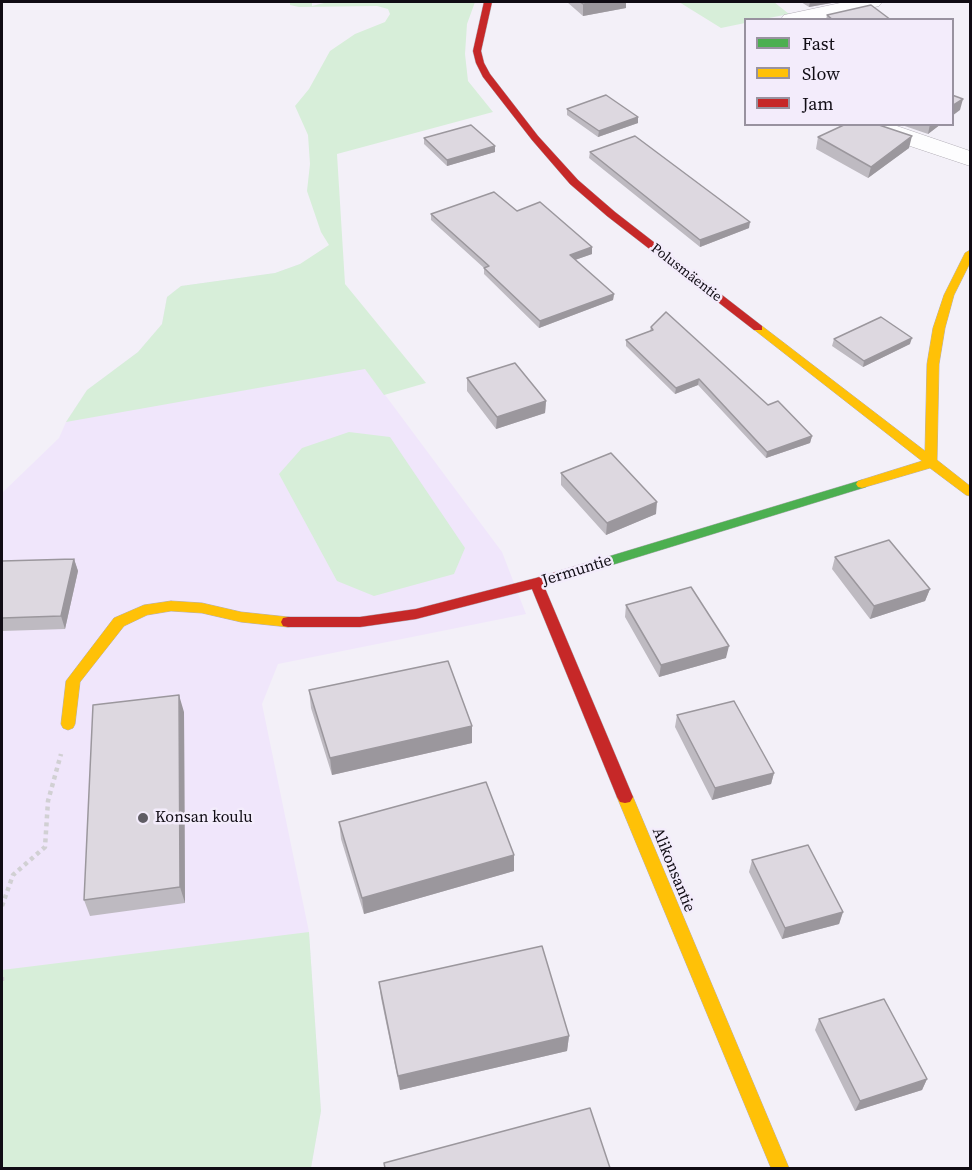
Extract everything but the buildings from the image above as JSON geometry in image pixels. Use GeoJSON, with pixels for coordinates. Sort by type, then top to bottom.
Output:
{"type":"FeatureCollection","features":[{"type":"Feature","properties":{"kind":"street","name":"Polusmäentie"},"geometry":{"type":"LineString","coordinates":[[488,2],[477,51],[480,63],[486,75],[552,160],[610,214],[970,492]]}},
{"type":"Feature","properties":{"kind":"street"},"geometry":{"type":"LineString","coordinates":[[796,18],[872,2]]}},
{"type":"Feature","properties":{"kind":"street"},"geometry":{"type":"LineString","coordinates":[[873,126],[970,159]]}},
{"type":"Feature","properties":{"kind":"street"},"geometry":{"type":"LineString","coordinates":[[931,463],[933,364],[939,328],[949,295],[970,253]]}},
{"type":"Feature","properties":{"kind":"street","name":"Jermuntie"},"geometry":{"type":"LineString","coordinates":[[68,724],[74,681],[119,622],[144,610],[171,606],[202,608],[241,617],[303,624],[360,622],[416,614],[536,583],[931,463]]}},
{"type":"Feature","properties":{"kind":"street","name":"Alikonsantie"},"geometry":{"type":"LineString","coordinates":[[536,583],[780,1168]]}},
{"type":"Feature","properties":{"kind":"path"},"geometry":{"type":"LineString","coordinates":[[2,906],[13,875],[45,846],[48,801],[68,724]]}},
{"type":"Feature","properties":{"kind":"path"},"geometry":{"type":"LineString","coordinates":[[2,977],[2,983]]}},
{"type":"Feature","properties":{"kind":"shaded area","name":"Konsan koulu"},"geometry":{"type":"Polygon","coordinates":[[[300,264],[307,290],[502,552],[526,614],[278,664],[262,704],[309,932],[321,1111],[311,1168],[2,1168],[2,493],[59,438],[66,422],[87,390],[138,352],[162,324],[167,297],[181,286],[275,273],[300,264]]]}},
{"type":"Feature","properties":{"kind":"green space"},"geometry":{"type":"Polygon","coordinates":[[[290,2],[312,2],[312,6],[328,2],[475,2],[467,24],[465,54],[468,81],[493,112],[337,154],[345,284],[426,383],[384,395],[365,369],[66,422],[87,390],[138,352],[162,324],[167,297],[181,286],[275,273],[300,264],[329,245],[321,232],[307,191],[310,164],[308,135],[295,106],[309,89],[330,51],[355,34],[385,22],[390,14],[388,9],[377,6],[299,7],[290,5],[290,2]]]}},
{"type":"Feature","properties":{"kind":"green space"},"geometry":{"type":"Polygon","coordinates":[[[679,2],[774,2],[789,14],[769,18],[744,18],[744,23],[721,28],[679,2]]]}},
{"type":"Feature","properties":{"kind":"green space"},"geometry":{"type":"Polygon","coordinates":[[[349,432],[390,437],[465,548],[454,574],[374,596],[337,581],[279,474],[302,448],[349,432]]]}},
{"type":"Feature","properties":{"kind":"green space"},"geometry":{"type":"Polygon","coordinates":[[[309,932],[321,1111],[311,1168],[2,1168],[2,970],[309,932]]]}},
{"type":"Feature","properties":{"kind":"traffic: fast"},"geometry":{"type":"LineString","coordinates":[[602,563],[862,484]]}},
{"type":"Feature","properties":{"kind":"traffic: slow"},"geometry":{"type":"LineString","coordinates":[[862,484],[931,463],[933,364],[939,328],[949,295],[970,253]]}},
{"type":"Feature","properties":{"kind":"traffic: slow"},"geometry":{"type":"LineString","coordinates":[[758,328],[970,492]]}},
{"type":"Feature","properties":{"kind":"traffic: slow"},"geometry":{"type":"LineString","coordinates":[[68,724],[73,681],[119,622],[144,610],[171,606],[202,608],[241,617],[288,622]]}},
{"type":"Feature","properties":{"kind":"traffic: slow"},"geometry":{"type":"LineString","coordinates":[[625,797],[780,1168]]}},
{"type":"Feature","properties":{"kind":"traffic: jam"},"geometry":{"type":"LineString","coordinates":[[488,2],[477,51],[480,63],[486,75],[535,138],[574,182],[611,214],[758,328]]}},
{"type":"Feature","properties":{"kind":"traffic: jam"},"geometry":{"type":"LineString","coordinates":[[288,622],[360,622],[416,614],[536,583],[602,563]]}},
{"type":"Feature","properties":{"kind":"traffic: jam"},"geometry":{"type":"LineString","coordinates":[[536,583],[625,797]]}},
{"type":"Feature","properties":{"kind":"place","name":"Konsan koulu"},"geometry":{"type":"Point","coordinates":[143,818]}}]}
